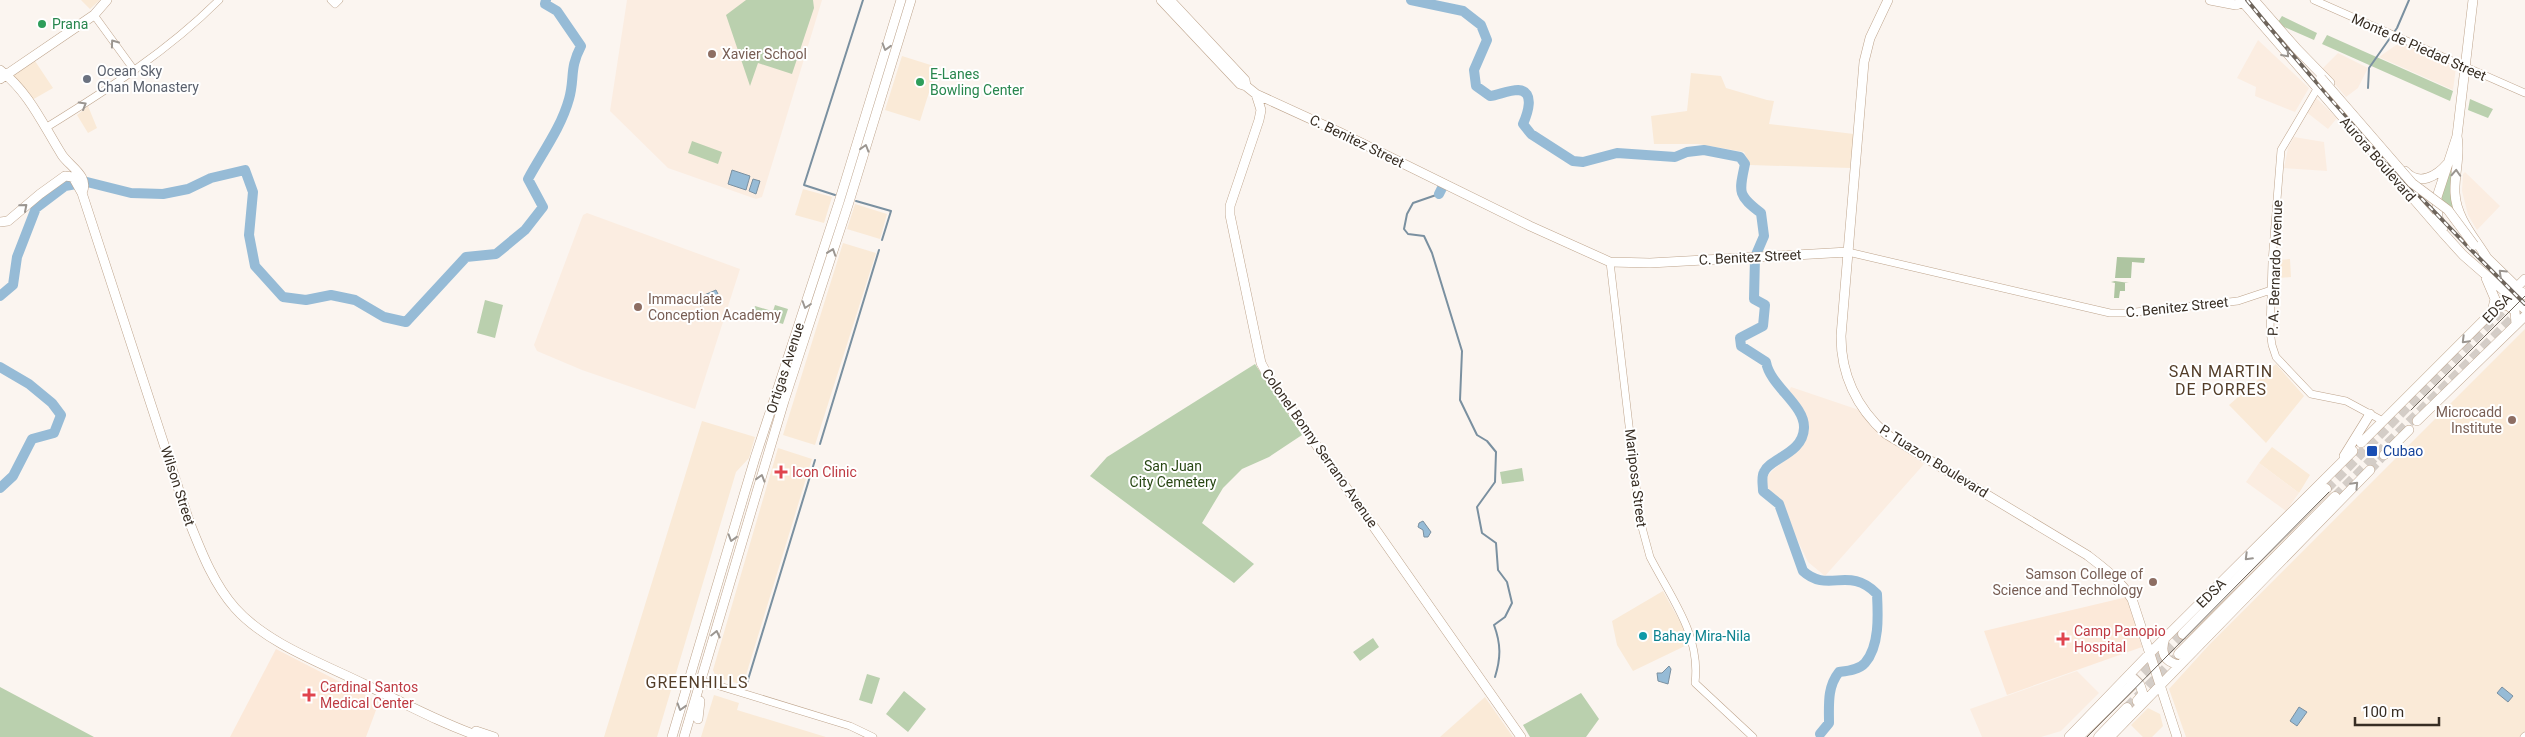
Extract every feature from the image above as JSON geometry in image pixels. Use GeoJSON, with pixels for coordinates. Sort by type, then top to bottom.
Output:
{"type":"FeatureCollection","features":[{"type":"Feature","properties":{"kind":"highway","name":"EDSA"},"geometry":{"type":"LineString","coordinates":[[2183,634],[2326,489]]}},
{"type":"Feature","properties":{"kind":"highway","name":"EDSA"},"geometry":{"type":"LineString","coordinates":[[2179,654],[2335,497]]}},
{"type":"Feature","properties":{"kind":"highway","name":"EDSA"},"geometry":{"type":"LineString","coordinates":[[2078,737],[2129,682]]}},
{"type":"Feature","properties":{"kind":"highway","name":"EDSA"},"geometry":{"type":"LineString","coordinates":[[2099,737],[2130,710]]}},
{"type":"Feature","properties":{"kind":"main road"},"geometry":{"type":"LineString","coordinates":[[2,74],[94,15],[108,0]]}},
{"type":"Feature","properties":{"kind":"main road","name":"Ortigas Avenue"},"geometry":{"type":"LineString","coordinates":[[684,737],[846,197],[901,0]]}},
{"type":"Feature","properties":{"kind":"main road","name":"Ortigas Avenue"},"geometry":{"type":"LineString","coordinates":[[672,737],[755,458],[846,197],[911,0]]}},
{"type":"Feature","properties":{"kind":"main road","name":"C. Benitez Street"},"geometry":{"type":"LineString","coordinates":[[1161,0],[1240,84],[1256,94],[1610,262],[1744,258],[1845,249]]}},
{"type":"Feature","properties":{"kind":"main road"},"geometry":{"type":"LineString","coordinates":[[1170,0],[1245,80],[1246,86]]}},
{"type":"Feature","properties":{"kind":"main road","name":"P. Tuazon Boulevard"},"geometry":{"type":"LineString","coordinates":[[1888,0],[1866,51],[1845,249],[1841,336],[1842,354],[1851,388],[1862,408],[1876,425],[1899,443],[2050,532],[2108,572],[2125,588],[2132,599],[2177,737]]}},
{"type":"Feature","properties":{"kind":"main road"},"geometry":{"type":"LineString","coordinates":[[2210,0],[2227,5],[2244,1]]}},
{"type":"Feature","properties":{"kind":"main road","name":"Aurora Boulevard"},"geometry":{"type":"LineString","coordinates":[[2254,0],[2412,183],[2448,210],[2474,245],[2525,295]]}},
{"type":"Feature","properties":{"kind":"main road"},"geometry":{"type":"LineString","coordinates":[[2473,0],[2457,136],[2459,146],[2456,170],[2457,201],[2465,224],[2487,258]]}},
{"type":"Feature","properties":{"kind":"main road","name":"Aurora Boulevard"},"geometry":{"type":"LineString","coordinates":[[2244,1],[2317,90],[2472,262],[2510,294],[2525,310]]}},
{"type":"Feature","properties":{"kind":"main road"},"geometry":{"type":"LineString","coordinates":[[2294,46],[2310,60],[2408,175],[2429,178],[2439,174],[2448,163]]}},
{"type":"Feature","properties":{"kind":"main road","name":"Wilson Street"},"geometry":{"type":"LineString","coordinates":[[2,74],[30,102],[47,127],[77,183],[157,417],[184,508],[202,555],[214,579],[235,608],[260,631],[453,728],[481,737]]}},
{"type":"Feature","properties":{"kind":"main road","name":"Colonel Bonny Serrano Avenue"},"geometry":{"type":"LineString","coordinates":[[1256,94],[1261,110],[1259,120],[1230,206],[1230,215],[1263,368],[1521,737]]}},
{"type":"Feature","properties":{"kind":"main road"},"geometry":{"type":"LineString","coordinates":[[1259,120],[1269,108],[1281,105]]}},
{"type":"Feature","properties":{"kind":"main road"},"geometry":{"type":"LineString","coordinates":[[2453,241],[2441,226],[2437,214],[2438,189],[2448,163],[2452,145],[2457,136]]}},
{"type":"Feature","properties":{"kind":"main road","name":"Wilson Street"},"geometry":{"type":"LineString","coordinates":[[65,160],[76,167],[77,183]]}},
{"type":"Feature","properties":{"kind":"main road"},"geometry":{"type":"LineString","coordinates":[[4,222],[40,194],[77,183]]}},
{"type":"Feature","properties":{"kind":"main road"},"geometry":{"type":"LineString","coordinates":[[2483,271],[2496,300],[2492,314]]}},
{"type":"Feature","properties":{"kind":"main road","name":"EDSA"},"geometry":{"type":"LineString","coordinates":[[2361,443],[2525,279]]}},
{"type":"Feature","properties":{"kind":"main road"},"geometry":{"type":"LineString","coordinates":[[2500,306],[2507,305],[2516,311],[2516,324]]}},
{"type":"Feature","properties":{"kind":"main road","name":"EDSA"},"geometry":{"type":"LineString","coordinates":[[2418,422],[2525,316]]}},
{"type":"Feature","properties":{"kind":"main road"},"geometry":{"type":"LineString","coordinates":[[2341,463],[2370,414]]}},
{"type":"Feature","properties":{"kind":"main road"},"geometry":{"type":"LineString","coordinates":[[2384,455],[2409,430]]}},
{"type":"Feature","properties":{"kind":"main road","name":"EDSA"},"geometry":{"type":"LineString","coordinates":[[2069,737],[2129,682],[2149,654],[2353,451]]}},
{"type":"Feature","properties":{"kind":"main road","name":"EDSA"},"geometry":{"type":"LineString","coordinates":[[2110,737],[2130,710],[2148,697],[2160,685],[2370,470]]}},
{"type":"Feature","properties":{"kind":"main road"},"geometry":{"type":"LineString","coordinates":[[2165,638],[2162,647],[2164,655],[2169,662],[2179,665]]}},
{"type":"Feature","properties":{"kind":"main road"},"geometry":{"type":"LineString","coordinates":[[2129,682],[2136,680],[2143,691],[2130,710]]}},
{"type":"Feature","properties":{"kind":"main road","name":"Wilson Street"},"geometry":{"type":"LineString","coordinates":[[384,694],[389,693],[453,723],[494,737]]}},
{"type":"Feature","properties":{"kind":"main road"},"geometry":{"type":"LineString","coordinates":[[698,694],[700,700],[698,719]]}},
{"type":"Feature","properties":{"kind":"main road"},"geometry":{"type":"LineString","coordinates":[[2148,697],[2164,699]]}},
{"type":"Feature","properties":{"kind":"street"},"geometry":{"type":"LineString","coordinates":[[47,127],[118,82],[219,0]]}},
{"type":"Feature","properties":{"kind":"street"},"geometry":{"type":"LineString","coordinates":[[331,0],[335,4],[339,0]]}},
{"type":"Feature","properties":{"kind":"street","name":"Monte de Piedad Street"},"geometry":{"type":"LineString","coordinates":[[2314,0],[2525,93]]}},
{"type":"Feature","properties":{"kind":"street"},"geometry":{"type":"LineString","coordinates":[[94,15],[134,70]]}},
{"type":"Feature","properties":{"kind":"street","name":"P. A. Bernardo Avenue"},"geometry":{"type":"LineString","coordinates":[[2317,90],[2281,150],[2274,233],[2270,331],[2276,357],[2311,394],[2346,401],[2383,420]]}},
{"type":"Feature","properties":{"kind":"street"},"geometry":{"type":"LineString","coordinates":[[0,229],[4,222]]}},
{"type":"Feature","properties":{"kind":"street","name":"C. Benitez Street"},"geometry":{"type":"LineString","coordinates":[[1845,249],[2110,313],[2238,301],[2272,290]]}},
{"type":"Feature","properties":{"kind":"street","name":"Mariposa Street"},"geometry":{"type":"LineString","coordinates":[[1610,262],[1640,520],[1650,557],[1693,638],[1696,663],[1695,683],[1753,737]]}},
{"type":"Feature","properties":{"kind":"street"},"geometry":{"type":"LineString","coordinates":[[690,677],[850,726],[873,737]]}},
{"type":"Feature","properties":{"kind":"shaded area"},"geometry":{"type":"Polygon","coordinates":[[[81,0],[100,0],[90,9],[81,0]]]}},
{"type":"Feature","properties":{"kind":"shaded area","name":"Xavier School"},"geometry":{"type":"Polygon","coordinates":[[[627,0],[822,0],[762,197],[756,199],[668,168],[610,111],[627,0]]]}},
{"type":"Feature","properties":{"kind":"shaded area"},"geometry":{"type":"Polygon","coordinates":[[[2258,40],[2309,88],[2295,112],[2255,96],[2256,87],[2237,78],[2258,40]]]}},
{"type":"Feature","properties":{"kind":"shaded area"},"geometry":{"type":"Polygon","coordinates":[[[2399,43],[2456,68],[2453,90],[2379,57],[2399,43]]]}},
{"type":"Feature","properties":{"kind":"shaded area"},"geometry":{"type":"Polygon","coordinates":[[[2338,53],[2368,68],[2358,88],[2346,97],[2322,69],[2338,53]]]}},
{"type":"Feature","properties":{"kind":"shaded area"},"geometry":{"type":"Polygon","coordinates":[[[902,56],[937,67],[920,121],[885,110],[902,56]]]}},
{"type":"Feature","properties":{"kind":"shaded area"},"geometry":{"type":"Polygon","coordinates":[[[35,61],[53,88],[32,100],[13,76],[35,61]]]}},
{"type":"Feature","properties":{"kind":"shaded area"},"geometry":{"type":"Polygon","coordinates":[[[1691,73],[1721,76],[1726,88],[1774,101],[1769,124],[1854,134],[1850,168],[1750,165],[1744,152],[1698,144],[1654,144],[1651,116],[1687,111],[1691,73]]]}},
{"type":"Feature","properties":{"kind":"shaded area"},"geometry":{"type":"Polygon","coordinates":[[[2315,97],[2337,118],[2328,129],[2305,111],[2315,97]]]}},
{"type":"Feature","properties":{"kind":"shaded area"},"geometry":{"type":"Polygon","coordinates":[[[88,106],[97,128],[88,133],[77,115],[88,106]]]}},
{"type":"Feature","properties":{"kind":"shaded area"},"geometry":{"type":"Polygon","coordinates":[[[2294,137],[2324,142],[2327,171],[2284,168],[2288,148],[2294,137]]]}},
{"type":"Feature","properties":{"kind":"shaded area"},"geometry":{"type":"Polygon","coordinates":[[[2465,172],[2500,206],[2477,230],[2468,215],[2462,191],[2463,174],[2465,172]]]}},
{"type":"Feature","properties":{"kind":"shaded area"},"geometry":{"type":"Polygon","coordinates":[[[803,189],[832,197],[824,223],[795,215],[803,189]]]}},
{"type":"Feature","properties":{"kind":"shaded area"},"geometry":{"type":"Polygon","coordinates":[[[855,204],[887,214],[880,239],[847,229],[855,204]]]}},
{"type":"Feature","properties":{"kind":"shaded area","name":"Immaculate Conception Academy"},"geometry":{"type":"Polygon","coordinates":[[[587,213],[740,269],[695,409],[582,370],[537,351],[534,345],[583,215],[587,213]]]}},
{"type":"Feature","properties":{"kind":"shaded area"},"geometry":{"type":"Polygon","coordinates":[[[843,243],[876,253],[815,445],[783,435],[843,243]]]}},
{"type":"Feature","properties":{"kind":"shaded area"},"geometry":{"type":"Polygon","coordinates":[[[2290,259],[2291,277],[2278,278],[2278,260],[2290,259]]]}},
{"type":"Feature","properties":{"kind":"shaded area"},"geometry":{"type":"Polygon","coordinates":[[[2525,329],[2525,737],[2186,737],[2169,689],[2209,645],[2525,329]]]}},
{"type":"Feature","properties":{"kind":"shaded area"},"geometry":{"type":"Polygon","coordinates":[[[2276,364],[2304,396],[2266,443],[2229,405],[2276,364]]]}},
{"type":"Feature","properties":{"kind":"shaded area"},"geometry":{"type":"Polygon","coordinates":[[[1791,387],[1862,411],[1871,427],[1924,464],[1825,576],[1808,562],[1782,508],[1775,496],[1765,486],[1765,479],[1772,471],[1804,444],[1806,428],[1800,410],[1786,396],[1791,387]]]}},
{"type":"Feature","properties":{"kind":"shaded area"},"geometry":{"type":"Polygon","coordinates":[[[702,421],[755,437],[749,458],[736,472],[657,737],[604,737],[702,421]]]}},
{"type":"Feature","properties":{"kind":"shaded area"},"geometry":{"type":"Polygon","coordinates":[[[2272,447],[2310,475],[2299,493],[2259,463],[2272,447]]]}},
{"type":"Feature","properties":{"kind":"shaded area"},"geometry":{"type":"Polygon","coordinates":[[[778,448],[812,459],[743,685],[716,677],[713,670],[778,448]]]}},
{"type":"Feature","properties":{"kind":"shaded area"},"geometry":{"type":"Polygon","coordinates":[[[2259,463],[2299,493],[2286,511],[2246,482],[2259,463]]]}},
{"type":"Feature","properties":{"kind":"shaded area"},"geometry":{"type":"Polygon","coordinates":[[[1663,591],[1684,629],[1689,644],[1633,671],[1617,645],[1612,621],[1663,591]]]}},
{"type":"Feature","properties":{"kind":"shaded area","name":"Camp Panopio Hospital"},"geometry":{"type":"Polygon","coordinates":[[[2127,597],[2142,647],[2007,695],[1984,631],[2127,597]]]}},
{"type":"Feature","properties":{"kind":"shaded area","name":"Cardinal Santos Medical Center"},"geometry":{"type":"Polygon","coordinates":[[[276,649],[379,702],[366,737],[230,737],[276,649]]]}},
{"type":"Feature","properties":{"kind":"shaded area"},"geometry":{"type":"Polygon","coordinates":[[[2077,671],[2099,693],[2061,731],[2041,737],[1982,737],[1970,709],[2077,671]]]}},
{"type":"Feature","properties":{"kind":"shaded area"},"geometry":{"type":"Polygon","coordinates":[[[714,695],[739,703],[737,710],[826,737],[701,737],[714,695]]]}},
{"type":"Feature","properties":{"kind":"shaded area"},"geometry":{"type":"Polygon","coordinates":[[[1485,697],[1513,737],[1440,737],[1485,697]]]}},
{"type":"Feature","properties":{"kind":"shaded area"},"geometry":{"type":"Polygon","coordinates":[[[2148,708],[2160,714],[2163,726],[2152,737],[2143,737],[2131,725],[2148,708]]]}},
{"type":"Feature","properties":{"kind":"green space"},"geometry":{"type":"Polygon","coordinates":[[[746,0],[813,0],[814,8],[792,74],[758,63],[750,86],[726,15],[746,0]]]}},
{"type":"Feature","properties":{"kind":"green space"},"geometry":{"type":"Polygon","coordinates":[[[2282,16],[2317,33],[2314,40],[2282,26],[2278,22],[2282,16]]]}},
{"type":"Feature","properties":{"kind":"green space"},"geometry":{"type":"Polygon","coordinates":[[[2327,35],[2453,91],[2450,101],[2322,44],[2327,35]]]}},
{"type":"Feature","properties":{"kind":"green space"},"geometry":{"type":"Polygon","coordinates":[[[2470,99],[2493,109],[2488,118],[2468,110],[2470,99]]]}},
{"type":"Feature","properties":{"kind":"green space"},"geometry":{"type":"Polygon","coordinates":[[[692,141],[722,152],[718,164],[688,153],[692,141]]]}},
{"type":"Feature","properties":{"kind":"green space"},"geometry":{"type":"Polygon","coordinates":[[[2451,159],[2451,199],[2457,218],[2441,199],[2451,159]]]}},
{"type":"Feature","properties":{"kind":"green space"},"geometry":{"type":"Polygon","coordinates":[[[2117,257],[2145,258],[2144,263],[2132,262],[2131,278],[2115,278],[2117,257]]]}},
{"type":"Feature","properties":{"kind":"green space"},"geometry":{"type":"Polygon","coordinates":[[[2111,282],[2129,283],[2125,283],[2125,291],[2120,291],[2119,298],[2114,298],[2115,283],[2111,282]]]}},
{"type":"Feature","properties":{"kind":"green space"},"geometry":{"type":"Polygon","coordinates":[[[485,300],[503,305],[495,338],[477,333],[485,300]]]}},
{"type":"Feature","properties":{"kind":"green space"},"geometry":{"type":"Polygon","coordinates":[[[775,305],[788,309],[783,324],[770,320],[775,305]]]}},
{"type":"Feature","properties":{"kind":"green space"},"geometry":{"type":"Polygon","coordinates":[[[755,306],[772,311],[769,320],[752,315],[755,306]]]}},
{"type":"Feature","properties":{"kind":"green space","name":"San Juan City Cemetery"},"geometry":{"type":"Polygon","coordinates":[[[1255,364],[1302,435],[1269,457],[1242,469],[1223,488],[1202,523],[1254,564],[1234,583],[1090,476],[1107,457],[1255,364]]]}},
{"type":"Feature","properties":{"kind":"green space"},"geometry":{"type":"Polygon","coordinates":[[[1522,468],[1524,481],[1502,484],[1500,472],[1522,468]]]}},
{"type":"Feature","properties":{"kind":"green space"},"geometry":{"type":"Polygon","coordinates":[[[1373,638],[1379,647],[1360,661],[1353,652],[1373,638]]]}},
{"type":"Feature","properties":{"kind":"green space"},"geometry":{"type":"Polygon","coordinates":[[[867,674],[880,678],[872,704],[859,700],[867,674]]]}},
{"type":"Feature","properties":{"kind":"green space"},"geometry":{"type":"Polygon","coordinates":[[[0,687],[94,737],[0,737],[0,687]]]}},
{"type":"Feature","properties":{"kind":"green space"},"geometry":{"type":"Polygon","coordinates":[[[904,691],[926,709],[908,732],[886,714],[904,691]]]}},
{"type":"Feature","properties":{"kind":"green space"},"geometry":{"type":"Polygon","coordinates":[[[1581,693],[1599,719],[1586,737],[1530,737],[1523,725],[1581,693]]]}},
{"type":"Feature","properties":{"kind":"water"},"geometry":{"type":"Polygon","coordinates":[[[732,170],[750,176],[746,190],[728,184],[732,170]]]}},
{"type":"Feature","properties":{"kind":"water"},"geometry":{"type":"Polygon","coordinates":[[[753,179],[760,181],[756,194],[749,191],[753,179]]]}},
{"type":"Feature","properties":{"kind":"water"},"geometry":{"type":"Polygon","coordinates":[[[716,290],[720,298],[700,306],[697,298],[716,290]]]}},
{"type":"Feature","properties":{"kind":"water"},"geometry":{"type":"Polygon","coordinates":[[[1423,521],[1431,532],[1428,537],[1424,537],[1423,530],[1418,527],[1419,523],[1423,521]]]}},
{"type":"Feature","properties":{"kind":"water"},"geometry":{"type":"Polygon","coordinates":[[[1669,666],[1671,669],[1668,684],[1658,681],[1657,673],[1662,673],[1669,666]]]}},
{"type":"Feature","properties":{"kind":"water"},"geometry":{"type":"Polygon","coordinates":[[[2502,687],[2513,696],[2508,702],[2497,693],[2502,687]]]}},
{"type":"Feature","properties":{"kind":"water"},"geometry":{"type":"Polygon","coordinates":[[[2299,707],[2307,712],[2297,726],[2290,721],[2299,707]]]}},
{"type":"Feature","properties":{"kind":"waterway"},"geometry":{"type":"LineString","coordinates":[[0,296],[13,285],[17,257],[36,208],[65,186],[87,182],[131,193],[163,194],[188,189],[211,178],[245,170],[253,192],[249,235],[255,266],[283,297],[306,300],[331,295],[355,300],[384,317],[406,322],[466,257],[496,254],[525,230],[543,207],[528,179],[566,110],[571,92],[575,61],[581,46],[557,11],[545,4],[546,0]]}},
{"type":"Feature","properties":{"kind":"waterway"},"geometry":{"type":"LineString","coordinates":[[835,195],[804,185],[863,0]]}},
{"type":"Feature","properties":{"kind":"waterway"},"geometry":{"type":"LineString","coordinates":[[1411,0],[1463,11],[1481,25],[1487,40],[1474,70],[1476,86],[1490,96],[1515,90],[1524,91],[1529,99],[1529,104],[1523,124],[1531,134],[1573,161],[1583,162],[1617,153],[1675,157],[1687,152],[1704,150],[1740,157],[1745,164],[1741,187],[1742,192],[1748,202],[1761,213],[1764,236],[1755,257],[1754,299],[1765,305],[1763,326],[1740,338],[1741,346],[1766,362],[1774,379],[1799,411],[1804,428],[1798,444],[1767,467],[1762,479],[1763,491],[1779,504],[1803,571],[1821,580],[1857,581],[1877,594],[1876,639],[1870,656],[1860,667],[1839,672],[1835,678],[1830,696],[1829,723],[1820,734]]}},
{"type":"Feature","properties":{"kind":"waterway"},"geometry":{"type":"LineString","coordinates":[[2368,88],[2369,68],[2397,28],[2409,0]]}},
{"type":"Feature","properties":{"kind":"waterway"},"geometry":{"type":"LineString","coordinates":[[1439,194],[1443,186]]}},
{"type":"Feature","properties":{"kind":"waterway"},"geometry":{"type":"LineString","coordinates":[[1439,194],[1413,203],[1407,214],[1404,229],[1408,234],[1424,236],[1432,253],[1462,351],[1460,400],[1477,435],[1487,441],[1496,452],[1495,482],[1477,507],[1482,533],[1496,543],[1498,570],[1507,582],[1512,603],[1505,617],[1494,625],[1499,651],[1495,677]]}},
{"type":"Feature","properties":{"kind":"waterway"},"geometry":{"type":"LineString","coordinates":[[856,201],[891,211],[882,240]]}},
{"type":"Feature","properties":{"kind":"waterway"},"geometry":{"type":"LineString","coordinates":[[820,444],[879,250]]}},
{"type":"Feature","properties":{"kind":"waterway"},"geometry":{"type":"LineString","coordinates":[[0,367],[29,384],[52,403],[61,415],[54,433],[32,439],[13,476],[0,488]]}},
{"type":"Feature","properties":{"kind":"waterway"},"geometry":{"type":"LineString","coordinates":[[747,683],[815,460]]}},
{"type":"Feature","properties":{"kind":"tunnel"},"geometry":{"type":"LineString","coordinates":[[2326,489],[2525,287]]}},
{"type":"Feature","properties":{"kind":"tunnel"},"geometry":{"type":"LineString","coordinates":[[2335,497],[2525,306]]}},
{"type":"Feature","properties":{"kind":"tunnel"},"geometry":{"type":"LineString","coordinates":[[2370,470],[2384,455]]}},
{"type":"Feature","properties":{"kind":"tunnel"},"geometry":{"type":"LineString","coordinates":[[2133,684],[2183,634]]}},
{"type":"Feature","properties":{"kind":"tunnel"},"geometry":{"type":"LineString","coordinates":[[2127,708],[2177,657]]}},
{"type":"Feature","properties":{"kind":"tram line"},"geometry":{"type":"LineString","coordinates":[[2411,410],[2525,296]]}},
{"type":"Feature","properties":{"kind":"tram line"},"geometry":{"type":"LineString","coordinates":[[2087,737],[2329,492]]}},
{"type":"Feature","properties":{"kind":"railway"},"geometry":{"type":"LineString","coordinates":[[2247,0],[2313,79],[2382,156],[2452,231],[2525,304]]}},
{"type":"Feature","properties":{"kind":"place","name":"Prana"},"geometry":{"type":"Point","coordinates":[42,24]}},
{"type":"Feature","properties":{"kind":"place","name":"Xavier School"},"geometry":{"type":"Point","coordinates":[712,54]}},
{"type":"Feature","properties":{"kind":"place","name":"Ocean Sky Chan Monastery"},"geometry":{"type":"Point","coordinates":[87,79]}},
{"type":"Feature","properties":{"kind":"place","name":"E-Lanes Bowling Center"},"geometry":{"type":"Point","coordinates":[920,82]}},
{"type":"Feature","properties":{"kind":"place","name":"Immaculate Conception Academy"},"geometry":{"type":"Point","coordinates":[638,307]}},
{"type":"Feature","properties":{"kind":"place","name":"Microcadd Institute"},"geometry":{"type":"Point","coordinates":[2512,420]}},
{"type":"Feature","properties":{"kind":"place","name":"Cubao"},"geometry":{"type":"Point","coordinates":[2372,451]}},
{"type":"Feature","properties":{"kind":"place","name":"Icon Clinic"},"geometry":{"type":"Point","coordinates":[781,472]}},
{"type":"Feature","properties":{"kind":"place","name":"Samson College of Science and Technology"},"geometry":{"type":"Point","coordinates":[2153,582]}},
{"type":"Feature","properties":{"kind":"place","name":"Bahay Mira-Nila"},"geometry":{"type":"Point","coordinates":[1643,636]}},
{"type":"Feature","properties":{"kind":"place","name":"Camp Panopio Hospital"},"geometry":{"type":"Point","coordinates":[2063,639]}},
{"type":"Feature","properties":{"kind":"place","name":"Cardinal Santos Medical Center"},"geometry":{"type":"Point","coordinates":[309,695]}},
{"type":"Feature","properties":{"kind":"district","name":"SAN MARTIN DE PORRES"},"geometry":{"type":"Point","coordinates":[2221,380]}},
{"type":"Feature","properties":{"kind":"district","name":"GREENHILLS"},"geometry":{"type":"Point","coordinates":[697,682]}}]}
